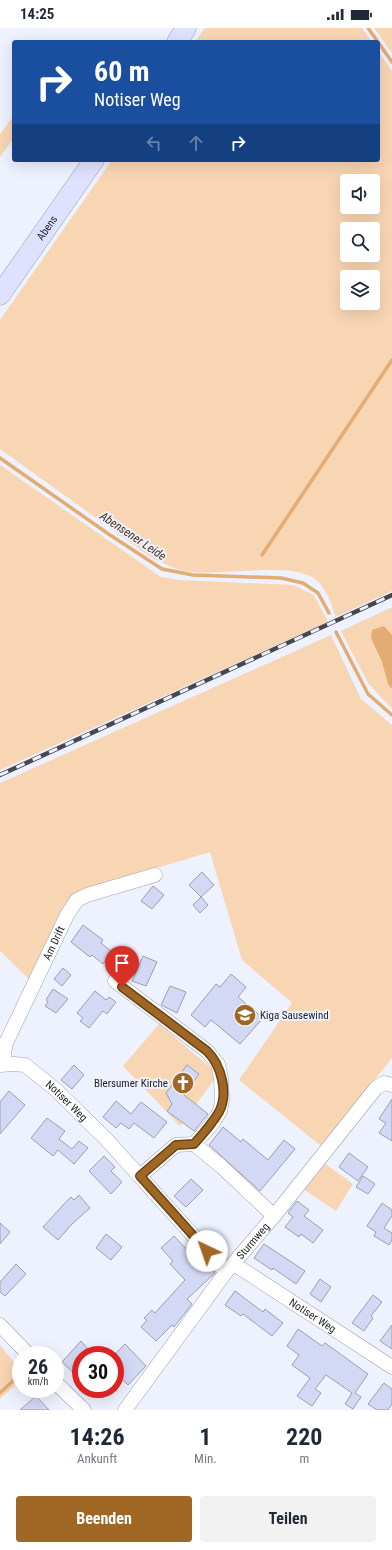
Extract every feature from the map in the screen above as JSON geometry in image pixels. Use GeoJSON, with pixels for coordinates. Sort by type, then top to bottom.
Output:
{"type":"FeatureCollection","features":[{"type":"Feature","properties":{"kind":"main road"},"geometry":{"type":"LineString","coordinates":[[178,40],[186,28]]}},
{"type":"Feature","properties":{"kind":"main road","name":"Abens"},"geometry":{"type":"LineString","coordinates":[[0,295],[93,162]]}},
{"type":"Feature","properties":{"kind":"street","name":"Am Drift"},"geometry":{"type":"LineString","coordinates":[[2,1065],[6,1043],[66,915],[77,900],[87,895],[155,875]]}},
{"type":"Feature","properties":{"kind":"street"},"geometry":{"type":"LineString","coordinates":[[115,981],[207,1051],[218,1064],[223,1093],[220,1110],[212,1124],[194,1144]]}},
{"type":"Feature","properties":{"kind":"street","name":"Notiser Weg"},"geometry":{"type":"LineString","coordinates":[[2,1065],[25,1065],[37,1074],[101,1134],[230,1268],[392,1367]]}},
{"type":"Feature","properties":{"kind":"street","name":"Sturmweg"},"geometry":{"type":"LineString","coordinates":[[125,1410],[230,1268],[274,1216],[376,1088],[380,1085],[391,1084]]}},
{"type":"Feature","properties":{"kind":"street"},"geometry":{"type":"LineString","coordinates":[[140,1176],[176,1145],[194,1144],[222,1167],[274,1216]]}},
{"type":"Feature","properties":{"kind":"street"},"geometry":{"type":"LineString","coordinates":[[0,1325],[20,1346]]}},
{"type":"Feature","properties":{"kind":"street"},"geometry":{"type":"LineString","coordinates":[[64,1391],[84,1410]]}},
{"type":"Feature","properties":{"kind":"shaded area"},"geometry":{"type":"Polygon","coordinates":[[[205,28],[362,28],[371,40],[196,40],[205,28]]]}},
{"type":"Feature","properties":{"kind":"shaded area"},"geometry":{"type":"Polygon","coordinates":[[[374,28],[392,28],[392,53],[374,28]]]}},
{"type":"Feature","properties":{"kind":"shaded area"},"geometry":{"type":"Polygon","coordinates":[[[380,54],[392,71],[392,591],[336,617],[323,587],[314,578],[308,575],[283,570],[205,573],[177,569],[152,558],[0,449],[0,320],[111,162],[380,162],[380,54]]]}},
{"type":"Feature","properties":{"kind":"shaded area"},"geometry":{"type":"Polygon","coordinates":[[[12,118],[12,141],[0,157],[0,134],[12,118]]]}},
{"type":"Feature","properties":{"kind":"shaded area"},"geometry":{"type":"Polygon","coordinates":[[[0,465],[161,577],[179,580],[293,585],[314,595],[328,622],[0,770],[0,465]]]}},
{"type":"Feature","properties":{"kind":"shaded area"},"geometry":{"type":"Polygon","coordinates":[[[392,607],[392,709],[368,683],[341,631],[392,607]]]}},
{"type":"Feature","properties":{"kind":"shaded area"},"geometry":{"type":"Polygon","coordinates":[[[384,626],[392,635],[392,689],[388,684],[382,662],[371,638],[372,630],[384,626]]]}},
{"type":"Feature","properties":{"kind":"shaded area"},"geometry":{"type":"Polygon","coordinates":[[[331,635],[361,699],[392,725],[392,1058],[321,1146],[239,1080],[292,1003],[242,960],[210,852],[89,888],[60,916],[29,979],[0,951],[0,783],[331,635]]]}},
{"type":"Feature","properties":{"kind":"shaded area"},"geometry":{"type":"Polygon","coordinates":[[[159,1024],[216,1072],[217,1076],[180,1126],[123,1066],[159,1024]]]}},
{"type":"Feature","properties":{"kind":"shaded area"},"geometry":{"type":"Polygon","coordinates":[[[324,1163],[353,1184],[336,1211],[303,1189],[324,1163]]]}},
{"type":"Feature","properties":{"kind":"shaded area"},"geometry":{"type":"Polygon","coordinates":[[[0,1345],[12,1360],[12,1388],[0,1399],[0,1345]]]}},
{"type":"Feature","properties":{"kind":"building"},"geometry":{"type":"Polygon","coordinates":[[[202,872],[214,885],[201,897],[189,885],[202,872]]]}},
{"type":"Feature","properties":{"kind":"building"},"geometry":{"type":"Polygon","coordinates":[[[153,886],[164,895],[152,909],[141,901],[153,886]]]}},
{"type":"Feature","properties":{"kind":"building"},"geometry":{"type":"Polygon","coordinates":[[[201,897],[208,905],[200,913],[193,905],[201,897]]]}},
{"type":"Feature","properties":{"kind":"building"},"geometry":{"type":"Polygon","coordinates":[[[83,925],[103,940],[101,943],[112,952],[103,964],[92,955],[90,957],[71,942],[83,925]]]}},
{"type":"Feature","properties":{"kind":"building"},"geometry":{"type":"Polygon","coordinates":[[[143,956],[157,962],[146,986],[132,981],[143,956]]]}},
{"type":"Feature","properties":{"kind":"building"},"geometry":{"type":"Polygon","coordinates":[[[63,968],[71,975],[62,986],[54,979],[63,968]]]}},
{"type":"Feature","properties":{"kind":"building"},"geometry":{"type":"Polygon","coordinates":[[[231,974],[246,987],[238,997],[263,1018],[240,1044],[211,1020],[205,1027],[191,1015],[216,984],[220,987],[231,974]]]}},
{"type":"Feature","properties":{"kind":"building"},"geometry":{"type":"Polygon","coordinates":[[[170,986],[186,992],[177,1013],[161,1005],[170,986]]]}},
{"type":"Feature","properties":{"kind":"building"},"geometry":{"type":"Polygon","coordinates":[[[53,989],[68,999],[56,1013],[45,1006],[48,1002],[46,1000],[53,989]]]}},
{"type":"Feature","properties":{"kind":"building"},"geometry":{"type":"Polygon","coordinates":[[[95,991],[106,1000],[109,997],[116,1002],[107,1014],[103,1011],[89,1028],[80,1021],[83,1018],[77,1013],[95,991]]]}},
{"type":"Feature","properties":{"kind":"building"},"geometry":{"type":"Polygon","coordinates":[[[74,1065],[84,1075],[72,1089],[61,1080],[74,1065]]]}},
{"type":"Feature","properties":{"kind":"building"},"geometry":{"type":"Polygon","coordinates":[[[187,1065],[199,1074],[184,1095],[208,1114],[194,1131],[167,1111],[172,1104],[166,1093],[187,1065]]]}},
{"type":"Feature","properties":{"kind":"building"},"geometry":{"type":"Polygon","coordinates":[[[9,1091],[25,1105],[0,1134],[0,1102],[9,1091]]]}},
{"type":"Feature","properties":{"kind":"building"},"geometry":{"type":"Polygon","coordinates":[[[392,1099],[392,1141],[379,1133],[386,1123],[379,1119],[392,1099]]]}},
{"type":"Feature","properties":{"kind":"building"},"geometry":{"type":"Polygon","coordinates":[[[116,1101],[131,1114],[141,1102],[167,1122],[154,1138],[134,1123],[129,1129],[121,1123],[116,1128],[103,1117],[116,1101]]]}},
{"type":"Feature","properties":{"kind":"building"},"geometry":{"type":"Polygon","coordinates":[[[47,1118],[65,1131],[59,1139],[72,1149],[79,1141],[88,1148],[74,1164],[58,1150],[53,1156],[31,1138],[47,1118]]]}},
{"type":"Feature","properties":{"kind":"building"},"geometry":{"type":"Polygon","coordinates":[[[223,1127],[241,1142],[243,1139],[268,1160],[284,1140],[295,1149],[260,1191],[209,1145],[223,1127]]]}},
{"type":"Feature","properties":{"kind":"building"},"geometry":{"type":"Polygon","coordinates":[[[349,1153],[368,1167],[358,1181],[339,1167],[349,1153]]]}},
{"type":"Feature","properties":{"kind":"building"},"geometry":{"type":"Polygon","coordinates":[[[104,1156],[115,1167],[111,1171],[122,1182],[111,1194],[89,1171],[104,1156]]]}},
{"type":"Feature","properties":{"kind":"building"},"geometry":{"type":"Polygon","coordinates":[[[363,1176],[375,1184],[368,1194],[356,1187],[363,1176]]]}},
{"type":"Feature","properties":{"kind":"building"},"geometry":{"type":"Polygon","coordinates":[[[191,1179],[203,1190],[186,1207],[174,1196],[191,1179]]]}},
{"type":"Feature","properties":{"kind":"building"},"geometry":{"type":"Polygon","coordinates":[[[79,1195],[90,1208],[72,1224],[58,1240],[43,1227],[71,1197],[74,1200],[79,1195]]]}},
{"type":"Feature","properties":{"kind":"building"},"geometry":{"type":"Polygon","coordinates":[[[297,1201],[309,1210],[304,1216],[323,1230],[313,1243],[301,1234],[299,1237],[285,1227],[293,1217],[288,1213],[297,1201]]]}},
{"type":"Feature","properties":{"kind":"building"},"geometry":{"type":"Polygon","coordinates":[[[382,1203],[392,1210],[392,1216],[384,1228],[392,1233],[392,1240],[389,1245],[374,1236],[376,1232],[367,1226],[382,1203]]]}},
{"type":"Feature","properties":{"kind":"building"},"geometry":{"type":"Polygon","coordinates":[[[0,1223],[10,1232],[0,1244],[0,1223]]]}},
{"type":"Feature","properties":{"kind":"building"},"geometry":{"type":"Polygon","coordinates":[[[106,1234],[122,1247],[111,1260],[96,1248],[106,1234]]]}},
{"type":"Feature","properties":{"kind":"building"},"geometry":{"type":"Polygon","coordinates":[[[174,1236],[190,1253],[194,1249],[215,1273],[187,1299],[192,1304],[174,1327],[172,1325],[156,1341],[141,1327],[147,1320],[144,1318],[152,1310],[155,1313],[185,1280],[170,1264],[173,1261],[161,1248],[174,1236]]]}},
{"type":"Feature","properties":{"kind":"building"},"geometry":{"type":"Polygon","coordinates":[[[264,1244],[305,1271],[296,1284],[273,1268],[272,1270],[254,1258],[264,1244]]]}},
{"type":"Feature","properties":{"kind":"building"},"geometry":{"type":"Polygon","coordinates":[[[16,1264],[26,1274],[5,1296],[0,1292],[0,1282],[16,1264]]]}},
{"type":"Feature","properties":{"kind":"building"},"geometry":{"type":"Polygon","coordinates":[[[320,1279],[331,1287],[321,1302],[310,1294],[320,1279]]]}},
{"type":"Feature","properties":{"kind":"building"},"geometry":{"type":"Polygon","coordinates":[[[235,1291],[263,1312],[265,1309],[283,1323],[272,1336],[243,1314],[241,1316],[225,1305],[235,1291]]]}},
{"type":"Feature","properties":{"kind":"building"},"geometry":{"type":"Polygon","coordinates":[[[373,1295],[382,1302],[371,1316],[373,1318],[364,1331],[352,1323],[373,1295]]]}},
{"type":"Feature","properties":{"kind":"building"},"geometry":{"type":"Polygon","coordinates":[[[392,1325],[392,1349],[380,1341],[392,1325]]]}},
{"type":"Feature","properties":{"kind":"building"},"geometry":{"type":"Polygon","coordinates":[[[298,1329],[322,1346],[325,1343],[368,1374],[355,1393],[361,1397],[353,1409],[345,1404],[352,1393],[326,1375],[315,1389],[321,1393],[312,1406],[297,1396],[310,1378],[292,1365],[299,1355],[287,1346],[298,1329]]]}},
{"type":"Feature","properties":{"kind":"building"},"geometry":{"type":"Polygon","coordinates":[[[81,1341],[85,1346],[76,1346],[81,1341]]]}},
{"type":"Feature","properties":{"kind":"building"},"geometry":{"type":"Polygon","coordinates":[[[125,1344],[146,1366],[128,1385],[124,1381],[123,1346],[125,1344]]]}},
{"type":"Feature","properties":{"kind":"building"},"geometry":{"type":"Polygon","coordinates":[[[72,1351],[72,1371],[64,1364],[64,1360],[72,1351]]]}},
{"type":"Feature","properties":{"kind":"building"},"geometry":{"type":"Polygon","coordinates":[[[384,1383],[392,1389],[392,1404],[388,1410],[377,1410],[368,1404],[384,1383]]]}},
{"type":"Feature","properties":{"kind":"building"},"geometry":{"type":"Polygon","coordinates":[[[34,1398],[38,1398],[49,1410],[20,1410],[34,1398]]]}},
{"type":"Feature","properties":{"kind":"waterway"},"geometry":{"type":"LineString","coordinates":[[368,28],[377,40]]}},
{"type":"Feature","properties":{"kind":"waterway"},"geometry":{"type":"LineString","coordinates":[[380,45],[392,62]]}},
{"type":"Feature","properties":{"kind":"waterway"},"geometry":{"type":"LineString","coordinates":[[262,555],[392,360]]}},
{"type":"Feature","properties":{"kind":"waterway","name":"Abensener Leide"},"geometry":{"type":"LineString","coordinates":[[0,458],[110,535],[162,569],[193,575],[281,578],[303,583],[318,593],[329,613]]}},
{"type":"Feature","properties":{"kind":"waterway","name":"Abensener Leide"},"geometry":{"type":"LineString","coordinates":[[336,632],[368,694],[392,715]]}},
{"type":"Feature","properties":{"kind":"waterway"},"geometry":{"type":"LineString","coordinates":[[0,1393],[12,1382]]}},
{"type":"Feature","properties":{"kind":"railway"},"geometry":{"type":"LineString","coordinates":[[0,775],[392,595]]}},
{"type":"Feature","properties":{"kind":"place","name":"Kiga Sausewind"},"geometry":{"type":"Point","coordinates":[245,1015]}},
{"type":"Feature","properties":{"kind":"place","name":"Blersumer Kirche"},"geometry":{"type":"Point","coordinates":[183,1083]}},
{"type":"Feature","properties":{"kind":"route"},"geometry":{"type":"LineString","coordinates":[[122,987],[207,1051],[218,1064],[223,1093],[220,1110],[212,1124],[194,1144],[176,1145],[140,1176],[207,1251]]}}]}
